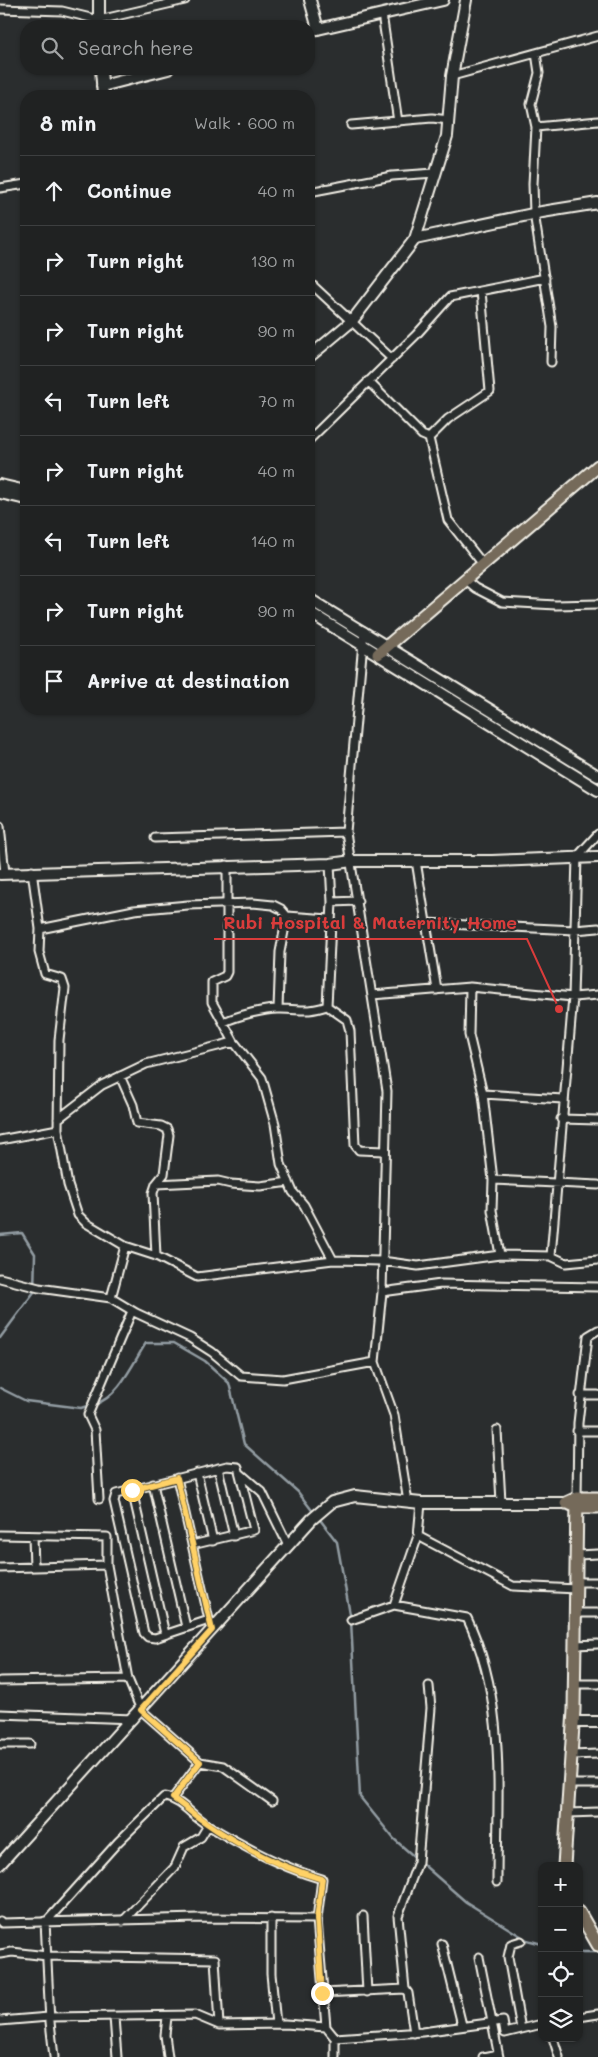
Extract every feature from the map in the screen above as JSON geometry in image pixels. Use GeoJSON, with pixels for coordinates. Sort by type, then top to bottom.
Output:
{"type":"FeatureCollection","features":[{"type":"Feature","properties":{"kind":"main road"},"geometry":{"type":"LineString","coordinates":[[99,0],[99,20]]}},
{"type":"Feature","properties":{"kind":"main road"},"geometry":{"type":"LineString","coordinates":[[310,0],[312,20]]}},
{"type":"Feature","properties":{"kind":"main road"},"geometry":{"type":"LineString","coordinates":[[315,30],[443,0]]}},
{"type":"Feature","properties":{"kind":"main road"},"geometry":{"type":"LineString","coordinates":[[315,352],[352,321],[415,238],[447,136],[452,76],[466,0]]}},
{"type":"Feature","properties":{"kind":"main road"},"geometry":{"type":"LineString","coordinates":[[101,75],[102,90]]}},
{"type":"Feature","properties":{"kind":"main road"},"geometry":{"type":"LineString","coordinates":[[105,90],[150,75]]}},
{"type":"Feature","properties":{"kind":"main road"},"geometry":{"type":"LineString","coordinates":[[415,238],[534,213],[598,203]]}},
{"type":"Feature","properties":{"kind":"main road"},"geometry":{"type":"LineString","coordinates":[[382,650],[464,578],[598,466]]}},
{"type":"Feature","properties":{"kind":"main road"},"geometry":{"type":"LineString","coordinates":[[0,485],[20,490]]}},
{"type":"Feature","properties":{"kind":"main road"},"geometry":{"type":"LineString","coordinates":[[0,493],[20,498]]}},
{"type":"Feature","properties":{"kind":"main road"},"geometry":{"type":"LineString","coordinates":[[315,602],[364,631],[382,650],[598,790]]}},
{"type":"Feature","properties":{"kind":"main road"},"geometry":{"type":"LineString","coordinates":[[315,616],[363,645],[382,650],[598,776]]}},
{"type":"Feature","properties":{"kind":"main road"},"geometry":{"type":"LineString","coordinates":[[2,873],[227,865],[330,864],[352,861],[598,857]]}},
{"type":"Feature","properties":{"kind":"main road"},"geometry":{"type":"LineString","coordinates":[[0,1864],[141,1710],[210,1625],[312,1519],[332,1502],[355,1496],[420,1503],[573,1502],[598,1498]]}},
{"type":"Feature","properties":{"kind":"main road"},"geometry":{"type":"LineString","coordinates":[[573,1502],[598,1506]]}},
{"type":"Feature","properties":{"kind":"main road"},"geometry":{"type":"LineString","coordinates":[[564,1862],[576,1644],[577,1554],[573,1502]]}},
{"type":"Feature","properties":{"kind":"main road"},"geometry":{"type":"LineString","coordinates":[[573,1722],[598,1722]]}},
{"type":"Feature","properties":{"kind":"main road"},"geometry":{"type":"LineString","coordinates":[[583,1918],[598,1945]]}},
{"type":"Feature","properties":{"kind":"street"},"geometry":{"type":"LineString","coordinates":[[110,20],[185,0]]}},
{"type":"Feature","properties":{"kind":"street"},"geometry":{"type":"LineString","coordinates":[[0,9],[62,11],[90,20]]}},
{"type":"Feature","properties":{"kind":"street"},"geometry":{"type":"LineString","coordinates":[[382,14],[398,122]]}},
{"type":"Feature","properties":{"kind":"street"},"geometry":{"type":"LineString","coordinates":[[452,76],[598,36]]}},
{"type":"Feature","properties":{"kind":"street"},"geometry":{"type":"LineString","coordinates":[[536,53],[539,73],[531,104],[536,127],[533,184],[534,213],[552,327],[551,362]]}},
{"type":"Feature","properties":{"kind":"street"},"geometry":{"type":"LineString","coordinates":[[351,125],[432,118],[449,120]]}},
{"type":"Feature","properties":{"kind":"street"},"geometry":{"type":"LineString","coordinates":[[536,127],[598,121]]}},
{"type":"Feature","properties":{"kind":"street"},"geometry":{"type":"LineString","coordinates":[[315,191],[392,176],[435,173]]}},
{"type":"Feature","properties":{"kind":"street"},"geometry":{"type":"LineString","coordinates":[[0,188],[20,185]]}},
{"type":"Feature","properties":{"kind":"street"},"geometry":{"type":"LineString","coordinates":[[315,434],[392,359],[450,297],[545,278]]}},
{"type":"Feature","properties":{"kind":"street"},"geometry":{"type":"LineString","coordinates":[[315,287],[392,359]]}},
{"type":"Feature","properties":{"kind":"street"},"geometry":{"type":"LineString","coordinates":[[429,438],[448,419],[490,391],[481,291]]}},
{"type":"Feature","properties":{"kind":"street"},"geometry":{"type":"LineString","coordinates":[[368,382],[422,436],[429,438]]}},
{"type":"Feature","properties":{"kind":"street"},"geometry":{"type":"LineString","coordinates":[[429,438],[448,520],[482,563]]}},
{"type":"Feature","properties":{"kind":"street"},"geometry":{"type":"LineString","coordinates":[[464,578],[475,588],[502,602],[556,605],[598,604]]}},
{"type":"Feature","properties":{"kind":"street"},"geometry":{"type":"LineString","coordinates":[[364,631],[346,832],[387,1091],[384,1151],[382,1292],[375,1362],[394,1415],[408,1502]]}},
{"type":"Feature","properties":{"kind":"street"},"geometry":{"type":"LineString","coordinates":[[0,826],[2,873]]}},
{"type":"Feature","properties":{"kind":"street"},"geometry":{"type":"LineString","coordinates":[[154,838],[346,832]]}},
{"type":"Feature","properties":{"kind":"street"},"geometry":{"type":"LineString","coordinates":[[551,1256],[561,1119],[573,997],[578,858],[598,834]]}},
{"type":"Feature","properties":{"kind":"street"},"geometry":{"type":"LineString","coordinates":[[416,861],[437,990]]}},
{"type":"Feature","properties":{"kind":"street"},"geometry":{"type":"LineString","coordinates":[[327,1006],[332,902],[330,864]]}},
{"type":"Feature","properties":{"kind":"street"},"geometry":{"type":"LineString","coordinates":[[227,865],[227,972],[225,976],[212,982],[212,1002],[234,1042],[262,1078],[275,1124],[281,1164],[292,1192],[304,1205],[333,1260]]}},
{"type":"Feature","properties":{"kind":"street"},"geometry":{"type":"LineString","coordinates":[[32,871],[40,929],[39,952],[45,974],[62,979],[65,988],[59,1040],[58,1129],[68,1185],[78,1215],[86,1223],[125,1246],[156,1256],[197,1277],[333,1260],[382,1261],[418,1266],[500,1255],[551,1256],[566,1263],[598,1260]]}},
{"type":"Feature","properties":{"kind":"street"},"geometry":{"type":"LineString","coordinates":[[332,902],[358,901]]}},
{"type":"Feature","properties":{"kind":"street"},"geometry":{"type":"LineString","coordinates":[[40,929],[134,910],[227,903],[273,905],[282,908],[287,916],[280,952],[278,1008]]}},
{"type":"Feature","properties":{"kind":"street"},"geometry":{"type":"LineString","coordinates":[[287,916],[330,919]]}},
{"type":"Feature","properties":{"kind":"street"},"geometry":{"type":"LineString","coordinates":[[426,923],[575,930],[598,928]]}},
{"type":"Feature","properties":{"kind":"street"},"geometry":{"type":"LineString","coordinates":[[372,996],[470,988],[573,997],[598,995]]}},
{"type":"Feature","properties":{"kind":"street"},"geometry":{"type":"LineString","coordinates":[[470,988],[469,1035],[483,1094],[492,1180],[492,1210],[500,1255]]}},
{"type":"Feature","properties":{"kind":"street"},"geometry":{"type":"LineString","coordinates":[[224,1022],[240,1014],[278,1008],[310,1012],[327,1006]]}},
{"type":"Feature","properties":{"kind":"street"},"geometry":{"type":"LineString","coordinates":[[327,1006],[347,1020],[350,1031],[355,1146],[359,1150],[384,1151]]}},
{"type":"Feature","properties":{"kind":"street"},"geometry":{"type":"LineString","coordinates":[[58,1119],[102,1084],[146,1064],[234,1042]]}},
{"type":"Feature","properties":{"kind":"street"},"geometry":{"type":"LineString","coordinates":[[120,1076],[133,1105],[137,1123],[161,1126],[167,1129],[169,1135],[164,1174],[156,1184],[153,1200],[156,1256]]}},
{"type":"Feature","properties":{"kind":"street"},"geometry":{"type":"LineString","coordinates":[[483,1094],[563,1099]]}},
{"type":"Feature","properties":{"kind":"street"},"geometry":{"type":"LineString","coordinates":[[561,1119],[598,1120]]}},
{"type":"Feature","properties":{"kind":"street"},"geometry":{"type":"LineString","coordinates":[[0,1140],[58,1129]]}},
{"type":"Feature","properties":{"kind":"street"},"geometry":{"type":"LineString","coordinates":[[156,1184],[218,1180],[231,1184],[260,1186],[289,1182]]}},
{"type":"Feature","properties":{"kind":"street"},"geometry":{"type":"LineString","coordinates":[[492,1180],[598,1185]]}},
{"type":"Feature","properties":{"kind":"street"},"geometry":{"type":"LineString","coordinates":[[111,1298],[125,1246]]}},
{"type":"Feature","properties":{"kind":"street"},"geometry":{"type":"LineString","coordinates":[[0,1278],[39,1288],[111,1298],[132,1311],[190,1338],[212,1352],[241,1376],[283,1379],[375,1362]]}},
{"type":"Feature","properties":{"kind":"street"},"geometry":{"type":"LineString","coordinates":[[382,1292],[441,1284],[598,1287]]}},
{"type":"Feature","properties":{"kind":"street"},"geometry":{"type":"LineString","coordinates":[[99,1499],[96,1430],[88,1415],[132,1311]]}},
{"type":"Feature","properties":{"kind":"street"},"geometry":{"type":"LineString","coordinates":[[573,1502],[580,1395],[588,1336],[598,1330]]}},
{"type":"Feature","properties":{"kind":"street"},"geometry":{"type":"LineString","coordinates":[[580,1395],[598,1395]]}},
{"type":"Feature","properties":{"kind":"street"},"geometry":{"type":"LineString","coordinates":[[497,1430],[501,1502]]}},
{"type":"Feature","properties":{"kind":"street"},"geometry":{"type":"LineString","coordinates":[[577,1431],[598,1431]]}},
{"type":"Feature","properties":{"kind":"street"},"geometry":{"type":"LineString","coordinates":[[177,1478],[210,1625],[186,1627],[148,1637],[144,1633],[114,1501],[116,1494],[153,1484],[177,1478],[197,1473],[235,1465],[241,1474],[262,1492],[288,1545]]}},
{"type":"Feature","properties":{"kind":"street"},"geometry":{"type":"LineString","coordinates":[[218,1468],[234,1536]]}},
{"type":"Feature","properties":{"kind":"street"},"geometry":{"type":"LineString","coordinates":[[197,1473],[212,1541]]}},
{"type":"Feature","properties":{"kind":"street"},"geometry":{"type":"LineString","coordinates":[[192,1545],[251,1532],[254,1526],[241,1474]]}},
{"type":"Feature","properties":{"kind":"street"},"geometry":{"type":"LineString","coordinates":[[153,1484],[186,1627]]}},
{"type":"Feature","properties":{"kind":"street"},"geometry":{"type":"LineString","coordinates":[[132,1490],[165,1634]]}},
{"type":"Feature","properties":{"kind":"street"},"geometry":{"type":"LineString","coordinates":[[394,1606],[418,1536],[420,1503]]}},
{"type":"Feature","properties":{"kind":"street"},"geometry":{"type":"LineString","coordinates":[[0,1535],[104,1536],[108,1541],[107,1565],[128,1679],[141,1710],[200,1762],[223,1766],[272,1801]]}},
{"type":"Feature","properties":{"kind":"street"},"geometry":{"type":"LineString","coordinates":[[33,1536],[34,1567]]}},
{"type":"Feature","properties":{"kind":"street"},"geometry":{"type":"LineString","coordinates":[[418,1536],[513,1586],[577,1585],[598,1582]]}},
{"type":"Feature","properties":{"kind":"street"},"geometry":{"type":"LineString","coordinates":[[577,1554],[598,1554]]}},
{"type":"Feature","properties":{"kind":"street"},"geometry":{"type":"LineString","coordinates":[[0,1568],[107,1565]]}},
{"type":"Feature","properties":{"kind":"street"},"geometry":{"type":"LineString","coordinates":[[350,1620],[394,1606],[466,1618],[473,1630],[486,1670],[497,1730],[498,1882]]}},
{"type":"Feature","properties":{"kind":"street"},"geometry":{"type":"LineString","coordinates":[[576,1612],[598,1613]]}},
{"type":"Feature","properties":{"kind":"street"},"geometry":{"type":"LineString","coordinates":[[576,1644],[598,1644]]}},
{"type":"Feature","properties":{"kind":"street"},"geometry":{"type":"LineString","coordinates":[[0,1681],[128,1679]]}},
{"type":"Feature","properties":{"kind":"street"},"geometry":{"type":"LineString","coordinates":[[574,1684],[598,1684]]}},
{"type":"Feature","properties":{"kind":"street"},"geometry":{"type":"LineString","coordinates":[[414,2033],[408,1993],[405,1989],[398,1916],[418,1862],[430,1708],[429,1686]]}},
{"type":"Feature","properties":{"kind":"street"},"geometry":{"type":"LineString","coordinates":[[0,1714],[133,1719]]}},
{"type":"Feature","properties":{"kind":"street"},"geometry":{"type":"LineString","coordinates":[[0,1744],[30,1744]]}},
{"type":"Feature","properties":{"kind":"street"},"geometry":{"type":"LineString","coordinates":[[571,1755],[598,1754]]}},
{"type":"Feature","properties":{"kind":"street"},"geometry":{"type":"LineString","coordinates":[[173,1798],[200,1762]]}},
{"type":"Feature","properties":{"kind":"street"},"geometry":{"type":"LineString","coordinates":[[569,1784],[598,1784]]}},
{"type":"Feature","properties":{"kind":"street"},"geometry":{"type":"LineString","coordinates":[[54,2057],[49,2017],[46,1921],[118,1842],[164,1797],[173,1798],[204,1823],[294,1871],[322,1879],[317,1919],[322,1993],[326,2026],[335,2038],[335,2057]]}},
{"type":"Feature","properties":{"kind":"street"},"geometry":{"type":"LineString","coordinates":[[568,1813],[598,1812]]}},
{"type":"Feature","properties":{"kind":"street"},"geometry":{"type":"LineString","coordinates":[[123,1921],[174,1867],[184,1847],[201,1837],[207,1827],[204,1823]]}},
{"type":"Feature","properties":{"kind":"street"},"geometry":{"type":"LineString","coordinates":[[363,1916],[367,1992]]}},
{"type":"Feature","properties":{"kind":"street"},"geometry":{"type":"LineString","coordinates":[[1,1923],[271,1918],[317,1919]]}},
{"type":"Feature","properties":{"kind":"street"},"geometry":{"type":"LineString","coordinates":[[271,1918],[271,1974],[276,2024]]}},
{"type":"Feature","properties":{"kind":"street"},"geometry":{"type":"LineString","coordinates":[[521,1941],[511,1944],[508,1957],[521,2029]]}},
{"type":"Feature","properties":{"kind":"street"},"geometry":{"type":"LineString","coordinates":[[442,1944],[462,2025]]}},
{"type":"Feature","properties":{"kind":"street"},"geometry":{"type":"LineString","coordinates":[[0,1954],[12,1952],[47,1956],[216,1959],[219,2025]]}},
{"type":"Feature","properties":{"kind":"street"},"geometry":{"type":"LineString","coordinates":[[480,1956],[498,2056],[484,2057]]}},
{"type":"Feature","properties":{"kind":"street"},"geometry":{"type":"LineString","coordinates":[[322,1993],[405,1989]]}},
{"type":"Feature","properties":{"kind":"street"},"geometry":{"type":"LineString","coordinates":[[583,2016],[598,2014]]}},
{"type":"Feature","properties":{"kind":"street"},"geometry":{"type":"LineString","coordinates":[[0,2022],[49,2017],[142,2015],[167,2017],[196,2015],[219,2025],[276,2024],[326,2026]]}},
{"type":"Feature","properties":{"kind":"street"},"geometry":{"type":"LineString","coordinates":[[114,2017],[117,2057]]}},
{"type":"Feature","properties":{"kind":"street"},"geometry":{"type":"LineString","coordinates":[[167,2017],[165,2036],[168,2057]]}},
{"type":"Feature","properties":{"kind":"street"},"geometry":{"type":"LineString","coordinates":[[335,2038],[414,2033],[503,2020],[505,2033],[538,2025]]}},
{"type":"Feature","properties":{"kind":"street"},"geometry":{"type":"LineString","coordinates":[[554,2042],[560,2057]]}},
{"type":"Feature","properties":{"kind":"waterway"},"geometry":{"type":"LineString","coordinates":[[0,1235],[22,1233],[35,1254],[34,1292],[0,1338]]}},
{"type":"Feature","properties":{"kind":"waterway"},"geometry":{"type":"LineString","coordinates":[[95,1404],[111,1395],[118,1387],[146,1343],[174,1343],[205,1361],[229,1383],[244,1444],[298,1492],[314,1513]]}},
{"type":"Feature","properties":{"kind":"waterway"},"geometry":{"type":"LineString","coordinates":[[0,1388],[26,1401],[81,1408],[90,1405]]}},
{"type":"Feature","properties":{"kind":"waterway"},"geometry":{"type":"LineString","coordinates":[[318,1517],[337,1542],[351,1620],[360,1797],[394,1839],[466,1902],[527,1940],[538,1943]]}},
{"type":"Feature","properties":{"kind":"waterway"},"geometry":{"type":"LineString","coordinates":[[583,1952],[598,1952]]}},
{"type":"Feature","properties":{"kind":"place","name":"Rubi Hospital & Maternity Home"},"geometry":{"type":"Point","coordinates":[559,1009]}},
{"type":"Feature","properties":{"kind":"route"},"geometry":{"type":"LineString","coordinates":[[132,1490],[177,1478],[212,1630],[141,1710],[200,1762],[173,1798],[204,1823],[294,1871],[322,1879],[317,1919],[322,1993]]}}]}
